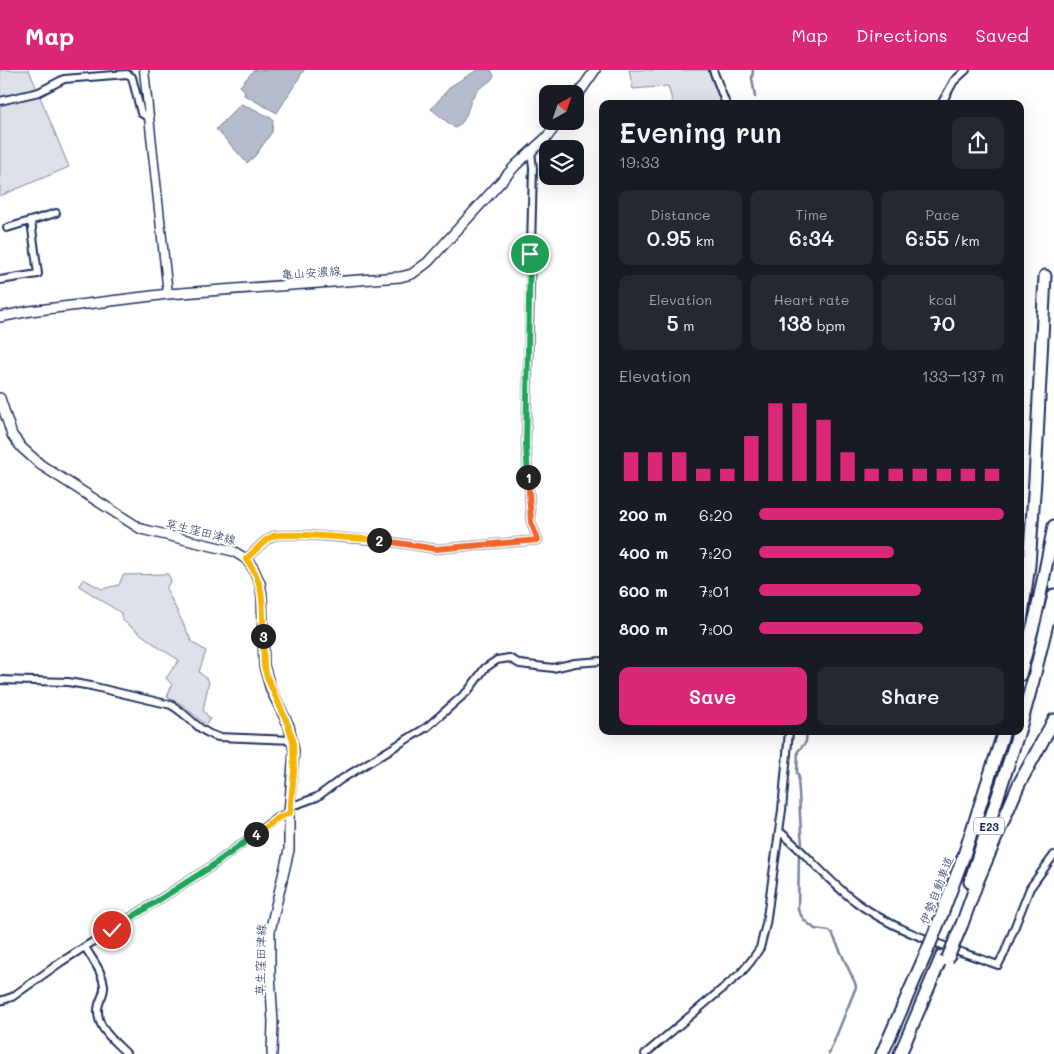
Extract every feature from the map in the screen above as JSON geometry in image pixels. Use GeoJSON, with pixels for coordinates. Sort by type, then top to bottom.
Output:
{"type":"FeatureCollection","features":[{"type":"Feature","properties":{"kind":"highway"},"geometry":{"type":"LineString","coordinates":[[1024,600],[1033,508],[1045,276]]}},
{"type":"Feature","properties":{"kind":"highway"},"geometry":{"type":"LineString","coordinates":[[1024,660],[1036,615],[1054,526]]}},
{"type":"Feature","properties":{"kind":"highway","name":"E23"},"geometry":{"type":"LineString","coordinates":[[1024,714],[1054,594]]}},
{"type":"Feature","properties":{"kind":"highway"},"geometry":{"type":"LineString","coordinates":[[900,1054],[945,958],[1019,784],[1054,720]]}},
{"type":"Feature","properties":{"kind":"highway"},"geometry":{"type":"LineString","coordinates":[[990,776],[997,735]]}},
{"type":"Feature","properties":{"kind":"highway","name":"伊勢自動車道"},"geometry":{"type":"LineString","coordinates":[[882,1054],[942,914],[964,855],[1003,735]]}},
{"type":"Feature","properties":{"kind":"highway","name":"E23"},"geometry":{"type":"LineString","coordinates":[[959,922],[1018,735]]}},
{"type":"Feature","properties":{"kind":"main road"},"geometry":{"type":"LineString","coordinates":[[584,85],[594,70]]}},
{"type":"Feature","properties":{"kind":"main road","name":"亀山安濃線"},"geometry":{"type":"LineString","coordinates":[[0,317],[30,311],[168,294],[221,289],[322,284],[400,277],[412,274],[428,262],[516,165],[553,130]]}},
{"type":"Feature","properties":{"kind":"main road","name":"草生窪田津線"},"geometry":{"type":"LineString","coordinates":[[0,398],[12,435],[22,448],[41,466],[141,529],[226,548],[246,559],[256,572],[261,589],[265,672],[271,690],[289,726],[293,740],[294,766],[289,850],[270,931],[273,1022],[272,1054]]}},
{"type":"Feature","properties":{"kind":"street"},"geometry":{"type":"LineString","coordinates":[[144,70],[168,294]]}},
{"type":"Feature","properties":{"kind":"street"},"geometry":{"type":"LineString","coordinates":[[713,70],[724,100]]}},
{"type":"Feature","properties":{"kind":"street"},"geometry":{"type":"LineString","coordinates":[[943,100],[954,81],[966,70]]}},
{"type":"Feature","properties":{"kind":"street"},"geometry":{"type":"LineString","coordinates":[[0,102],[39,92],[64,79],[127,74],[132,77],[141,113],[149,118]]}},
{"type":"Feature","properties":{"kind":"street"},"geometry":{"type":"LineString","coordinates":[[246,559],[266,540],[280,535],[307,535],[386,541],[436,549],[538,540],[531,522],[526,445],[533,168],[531,151]]}},
{"type":"Feature","properties":{"kind":"street"},"geometry":{"type":"LineString","coordinates":[[7,228],[56,214]]}},
{"type":"Feature","properties":{"kind":"street"},"geometry":{"type":"LineString","coordinates":[[0,280],[38,274],[31,220]]}},
{"type":"Feature","properties":{"kind":"street"},"geometry":{"type":"LineString","coordinates":[[0,1001],[12,997],[61,962],[212,866],[290,809],[317,797],[427,727],[468,691],[485,668],[497,660],[506,658],[520,664],[553,668],[575,663],[599,661]]}},
{"type":"Feature","properties":{"kind":"street"},"geometry":{"type":"LineString","coordinates":[[0,680],[58,682],[91,686],[171,705],[209,735],[293,740]]}},
{"type":"Feature","properties":{"kind":"street"},"geometry":{"type":"LineString","coordinates":[[645,1054],[741,973],[757,953],[766,924],[779,831],[789,735]]}},
{"type":"Feature","properties":{"kind":"street"},"geometry":{"type":"LineString","coordinates":[[779,831],[846,894],[880,917],[899,928],[998,965],[1030,888],[1054,855]]}},
{"type":"Feature","properties":{"kind":"street"},"geometry":{"type":"LineString","coordinates":[[85,947],[100,971],[104,984],[104,991],[98,1006],[98,1017],[107,1034],[126,1053]]}},
{"type":"Feature","properties":{"kind":"shaded area"},"geometry":{"type":"Polygon","coordinates":[[[0,70],[29,70],[69,167],[0,196],[0,70]]]}},
{"type":"Feature","properties":{"kind":"shaded area"},"geometry":{"type":"Polygon","coordinates":[[[629,70],[708,70],[719,100],[672,100],[668,86],[633,89],[629,70]]]}},
{"type":"Feature","properties":{"kind":"shaded area"},"geometry":{"type":"Polygon","coordinates":[[[168,574],[171,581],[166,588],[192,642],[206,651],[199,672],[209,681],[203,710],[210,719],[206,725],[181,704],[167,697],[172,685],[166,678],[179,660],[122,620],[121,613],[79,586],[83,579],[102,589],[119,585],[123,575],[168,574]]]}},
{"type":"Feature","properties":{"kind":"water"},"geometry":{"type":"Polygon","coordinates":[[[254,70],[304,70],[277,113],[244,95],[245,91],[240,86],[254,70]]]}},
{"type":"Feature","properties":{"kind":"water"},"geometry":{"type":"Polygon","coordinates":[[[477,70],[491,70],[494,76],[476,92],[465,118],[455,128],[431,109],[451,86],[477,70]]]}},
{"type":"Feature","properties":{"kind":"water"},"geometry":{"type":"Polygon","coordinates":[[[241,104],[273,119],[272,132],[255,156],[247,163],[216,129],[241,104]]]}},
{"type":"Feature","properties":{"kind":"waterway"},"geometry":{"type":"LineString","coordinates":[[753,70],[752,78],[755,97]]}},
{"type":"Feature","properties":{"kind":"waterway"},"geometry":{"type":"LineString","coordinates":[[802,844],[799,776],[797,773],[798,751],[806,742],[807,735]]}},
{"type":"Feature","properties":{"kind":"waterway"},"geometry":{"type":"LineString","coordinates":[[799,853],[798,910],[804,920],[815,929],[832,933],[856,987],[829,1054]]}},
{"type":"Feature","properties":{"kind":"route"},"geometry":{"type":"LineString","coordinates":[[112,930],[159,898],[212,866],[282,815],[290,813],[294,771],[293,740],[289,726],[271,690],[265,672],[261,589],[256,572],[246,559],[266,540],[280,535],[307,535],[386,541],[436,549],[496,542],[538,540],[531,522],[526,445],[530,254]]}}]}
